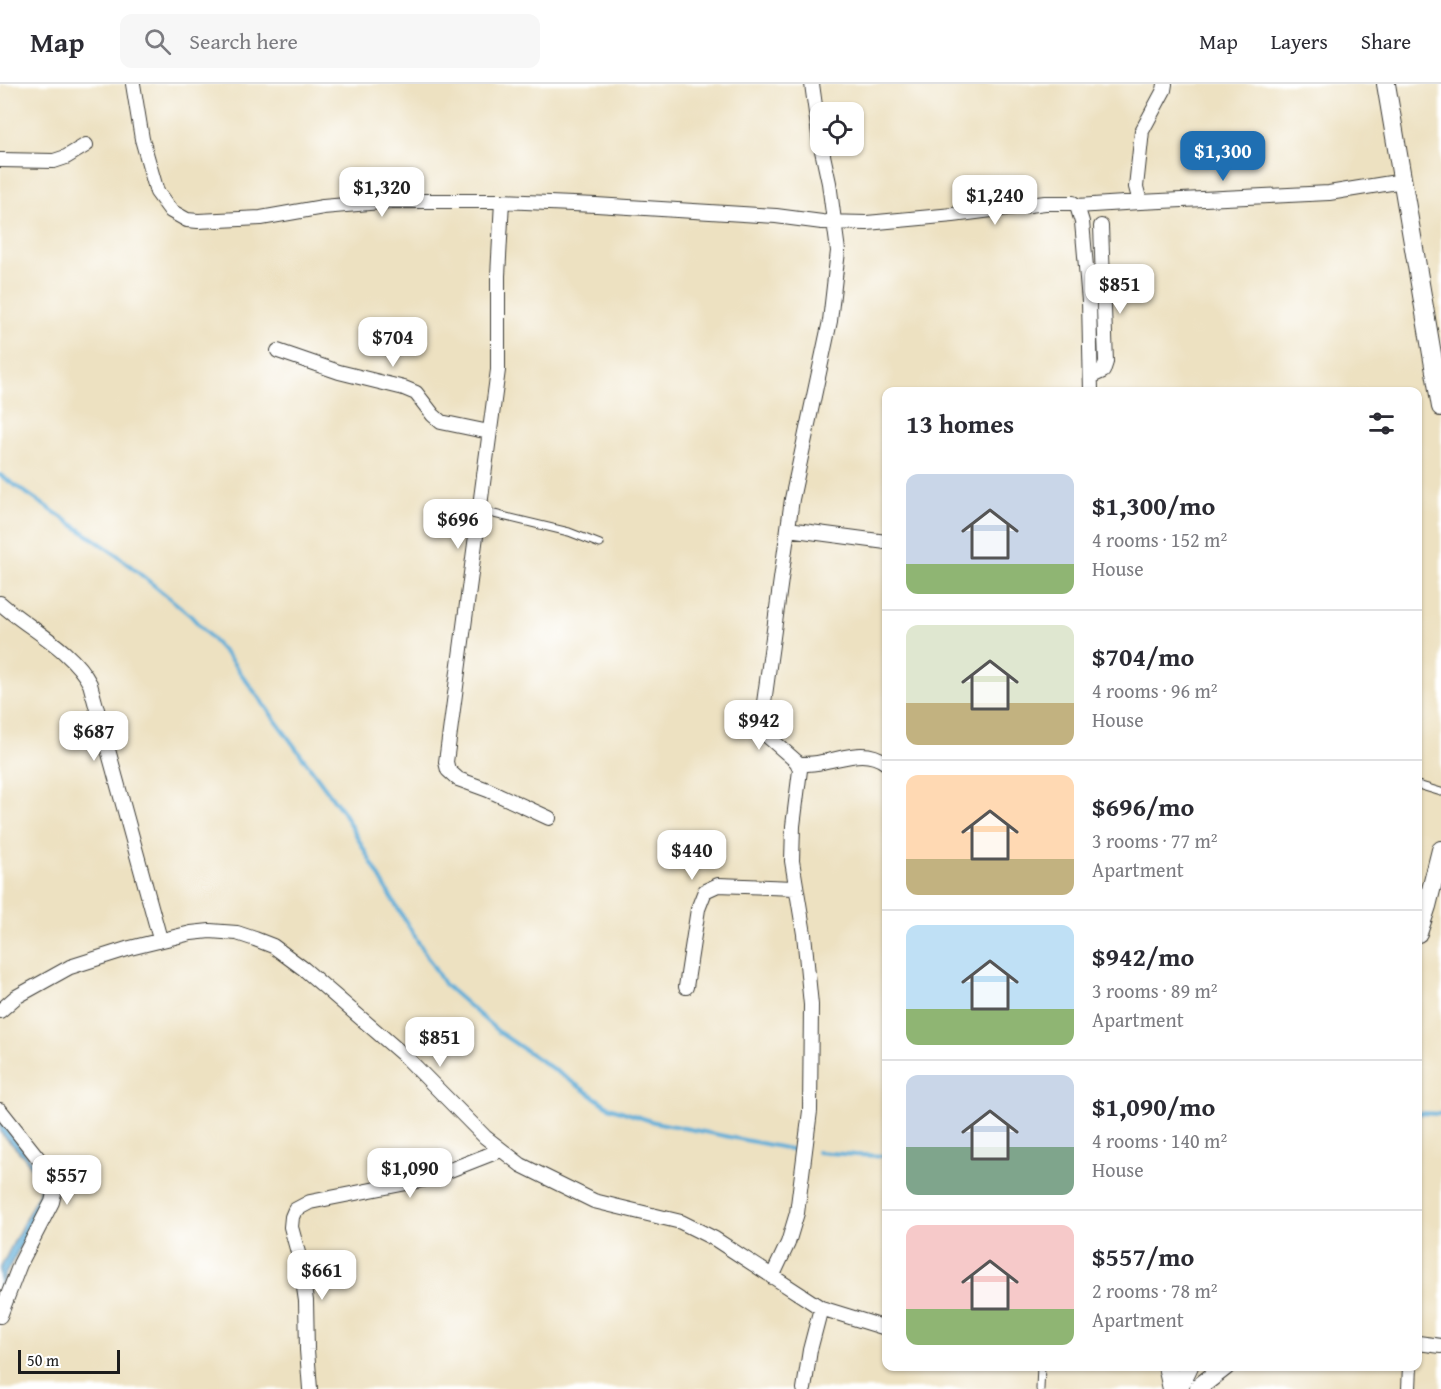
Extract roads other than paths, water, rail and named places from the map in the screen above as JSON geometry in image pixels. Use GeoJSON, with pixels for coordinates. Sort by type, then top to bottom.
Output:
{"type":"FeatureCollection","features":[{"type":"Feature","properties":{"kind":"main road"},"geometry":{"type":"LineString","coordinates":[[1386,84],[1440,398]]}},
{"type":"Feature","properties":{"kind":"main road"},"geometry":{"type":"LineString","coordinates":[[1422,921],[1441,850]]}},
{"type":"Feature","properties":{"kind":"main road"},"geometry":{"type":"LineString","coordinates":[[1168,1371],[1172,1389]]}},
{"type":"Feature","properties":{"kind":"main road"},"geometry":{"type":"LineString","coordinates":[[1178,1389],[1186,1371]]}},
{"type":"Feature","properties":{"kind":"main road"},"geometry":{"type":"LineString","coordinates":[[1199,1388],[1208,1371]]}},
{"type":"Feature","properties":{"kind":"main road"},"geometry":{"type":"LineString","coordinates":[[1199,1388],[1220,1371]]}},
{"type":"Feature","properties":{"kind":"street"},"geometry":{"type":"LineString","coordinates":[[133,84],[142,139],[157,192],[171,211],[187,220],[210,222],[261,218],[323,207],[392,201],[502,201],[776,216],[834,222],[886,222],[1063,201],[1073,202],[1077,206],[1083,227],[1089,302],[1091,387]]}},
{"type":"Feature","properties":{"kind":"street"},"geometry":{"type":"LineString","coordinates":[[812,84],[815,102]]}},
{"type":"Feature","properties":{"kind":"street"},"geometry":{"type":"LineString","coordinates":[[1140,202],[1136,187],[1142,131],[1165,84]]}},
{"type":"Feature","properties":{"kind":"street"},"geometry":{"type":"LineString","coordinates":[[0,160],[54,161],[86,145]]}},
{"type":"Feature","properties":{"kind":"street"},"geometry":{"type":"LineString","coordinates":[[772,1277],[788,1243],[798,1213],[810,1111],[811,1005],[804,934],[792,861],[793,826],[801,775],[799,764],[768,738],[763,728],[766,676],[778,609],[794,489],[830,321],[838,251],[823,156]]}},
{"type":"Feature","properties":{"kind":"street"},"geometry":{"type":"LineString","coordinates":[[1077,206],[1329,193],[1403,182]]}},
{"type":"Feature","properties":{"kind":"street"},"geometry":{"type":"LineString","coordinates":[[502,201],[498,276],[498,369],[446,766],[450,773],[458,778],[549,818]]}},
{"type":"Feature","properties":{"kind":"street"},"geometry":{"type":"LineString","coordinates":[[1092,376],[1103,371],[1106,362],[1101,226]]}},
{"type":"Feature","properties":{"kind":"street"},"geometry":{"type":"LineString","coordinates":[[278,351],[339,372],[404,388],[416,393],[441,422],[489,432]]}},
{"type":"Feature","properties":{"kind":"street"},"geometry":{"type":"LineString","coordinates":[[788,530],[882,542]]}},
{"type":"Feature","properties":{"kind":"street"},"geometry":{"type":"LineString","coordinates":[[0,603],[63,653],[81,670],[90,684],[160,939]]}},
{"type":"Feature","properties":{"kind":"street"},"geometry":{"type":"LineString","coordinates":[[799,764],[859,754],[870,755],[882,761]]}},
{"type":"Feature","properties":{"kind":"street"},"geometry":{"type":"LineString","coordinates":[[686,987],[698,909],[705,891],[718,885],[795,888]]}},
{"type":"Feature","properties":{"kind":"street"},"geometry":{"type":"LineString","coordinates":[[0,1011],[16,997],[70,966],[160,939],[191,933],[220,931],[237,933],[273,946],[304,969],[407,1058],[484,1137],[521,1165],[594,1201],[681,1222],[715,1239],[821,1308],[882,1327]]}},
{"type":"Feature","properties":{"kind":"street"},"geometry":{"type":"LineString","coordinates":[[0,1110],[50,1173],[56,1189],[52,1202],[20,1264],[0,1316]]}},
{"type":"Feature","properties":{"kind":"street"},"geometry":{"type":"LineString","coordinates":[[310,1389],[306,1301],[300,1260],[291,1227],[295,1210],[310,1202],[427,1179],[501,1150]]}},
{"type":"Feature","properties":{"kind":"street"},"geometry":{"type":"LineString","coordinates":[[804,1389],[810,1350],[821,1308]]}},
{"type":"Feature","properties":{"kind":"street"},"geometry":{"type":"LineString","coordinates":[[1422,1344],[1441,1346]]}},
{"type":"Feature","properties":{"kind":"street"},"geometry":{"type":"LineString","coordinates":[[1408,1389],[1410,1371]]}},
{"type":"Feature","properties":{"kind":"lane"},"geometry":{"type":"LineString","coordinates":[[479,508],[494,514],[569,532],[600,544]]}},
{"type":"Feature","properties":{"kind":"lane"},"geometry":{"type":"LineString","coordinates":[[1422,786],[1441,792]]}},
{"type":"Feature","properties":{"kind":"lane"},"geometry":{"type":"LineString","coordinates":[[1040,1389],[1041,1371]]}},
{"type":"Feature","properties":{"kind":"water"},"geometry":{"type":"Polygon","coordinates":[[[0,1121],[49,1182],[48,1195],[4,1277],[0,1289],[0,1269],[39,1192],[39,1184],[26,1160],[0,1132],[0,1121]]]}},
{"type":"Feature","properties":{"kind":"waterway"},"geometry":{"type":"LineString","coordinates":[[0,475],[117,555],[190,615],[231,660],[343,812],[444,984],[500,1033],[609,1107],[654,1122],[795,1150]]}},
{"type":"Feature","properties":{"kind":"waterway"},"geometry":{"type":"LineString","coordinates":[[1422,1113],[1441,1114]]}},
{"type":"Feature","properties":{"kind":"waterway"},"geometry":{"type":"LineString","coordinates":[[817,1152],[882,1156]]}}]}
